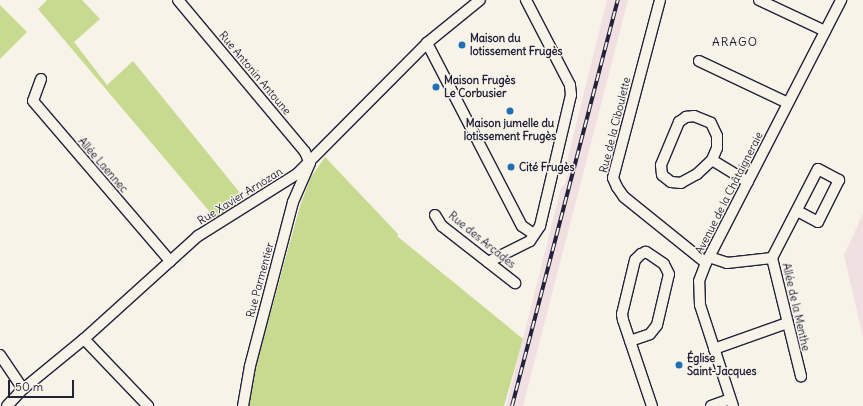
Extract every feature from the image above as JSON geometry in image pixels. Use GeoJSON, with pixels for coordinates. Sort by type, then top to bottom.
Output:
{"type":"FeatureCollection","features":[{"type":"Feature","properties":{"kind":"street","name":"Rue Antonin Antoune"},"geometry":{"type":"LineString","coordinates":[[178,0],[305,152],[310,163]]}},
{"type":"Feature","properties":{"kind":"street","name":"Rue Xavier Arnozan"},"geometry":{"type":"LineString","coordinates":[[7,406],[23,389],[84,339],[198,236],[297,174],[310,163],[427,43],[480,0]]}},
{"type":"Feature","properties":{"kind":"street"},"geometry":{"type":"LineString","coordinates":[[488,262],[530,241],[540,226],[571,95],[570,85],[526,0]]}},
{"type":"Feature","properties":{"kind":"street","name":"Rue de la Ciboulette"},"geometry":{"type":"LineString","coordinates":[[660,0],[613,178],[624,197],[708,260]]}},
{"type":"Feature","properties":{"kind":"street"},"geometry":{"type":"LineString","coordinates":[[759,0],[825,31]]}},
{"type":"Feature","properties":{"kind":"street","name":"Avenue de la Châtaigneraie"},"geometry":{"type":"LineString","coordinates":[[732,403],[698,297],[699,281],[708,260],[841,0]]}},
{"type":"Feature","properties":{"kind":"street"},"geometry":{"type":"LineString","coordinates":[[427,43],[522,226],[534,234]]}},
{"type":"Feature","properties":{"kind":"street"},"geometry":{"type":"LineString","coordinates":[[699,61],[788,103]]}},
{"type":"Feature","properties":{"kind":"street","name":"Allée Laennec"},"geometry":{"type":"LineString","coordinates":[[41,79],[34,101],[170,261]]}},
{"type":"Feature","properties":{"kind":"street"},"geometry":{"type":"LineString","coordinates":[[694,116],[702,118],[713,126],[718,142],[712,160],[697,174],[681,183],[671,182],[662,175],[661,165],[676,128],[679,122],[686,117],[694,116]]}},
{"type":"Feature","properties":{"kind":"street"},"geometry":{"type":"LineString","coordinates":[[712,160],[748,182]]}},
{"type":"Feature","properties":{"kind":"street","name":"Rue Parmentier"},"geometry":{"type":"LineString","coordinates":[[243,406],[250,366],[293,202],[310,163]]}},
{"type":"Feature","properties":{"kind":"street"},"geometry":{"type":"LineString","coordinates":[[772,258],[818,169],[839,180],[818,222],[797,211]]}},
{"type":"Feature","properties":{"kind":"street","name":"Rue des Arcades"},"geometry":{"type":"LineString","coordinates":[[435,215],[442,226],[515,283]]}},
{"type":"Feature","properties":{"kind":"street"},"geometry":{"type":"LineString","coordinates":[[630,341],[650,334],[657,325],[669,274],[664,264],[646,252],[641,254],[635,260],[622,314],[630,341],[652,406]]}},
{"type":"Feature","properties":{"kind":"street","name":"Allée de la Menthe"},"geometry":{"type":"LineString","coordinates":[[708,260],[727,263],[772,258],[800,376]]}},
{"type":"Feature","properties":{"kind":"street"},"geometry":{"type":"LineString","coordinates":[[714,349],[787,322]]}},
{"type":"Feature","properties":{"kind":"street"},"geometry":{"type":"LineString","coordinates":[[84,339],[148,406]]}},
{"type":"Feature","properties":{"kind":"street"},"geometry":{"type":"LineString","coordinates":[[0,355],[23,389]]}},
{"type":"Feature","properties":{"kind":"street"},"geometry":{"type":"LineString","coordinates":[[711,406],[732,403]]}},
{"type":"Feature","properties":{"kind":"shaded area"},"geometry":{"type":"Polygon","coordinates":[[[607,0],[628,0],[523,406],[506,406],[561,188],[565,184],[569,170],[566,165],[607,0]]]}},
{"type":"Feature","properties":{"kind":"shaded area"},"geometry":{"type":"Polygon","coordinates":[[[863,214],[863,337],[844,255],[863,214]]]}},
{"type":"Feature","properties":{"kind":"green space"},"geometry":{"type":"Polygon","coordinates":[[[47,0],[82,0],[100,19],[74,42],[107,85],[133,61],[245,199],[215,218],[38,9],[47,0]]]}},
{"type":"Feature","properties":{"kind":"green space"},"geometry":{"type":"Polygon","coordinates":[[[0,5],[27,32],[0,59],[0,5]]]}},
{"type":"Feature","properties":{"kind":"green space"},"geometry":{"type":"Polygon","coordinates":[[[325,157],[398,234],[397,236],[523,339],[504,406],[247,406],[256,365],[300,206],[311,177],[325,157]]]}},
{"type":"Feature","properties":{"kind":"railway"},"geometry":{"type":"LineString","coordinates":[[512,406],[618,0]]}},
{"type":"Feature","properties":{"kind":"place","name":"Maison du lotissement Frugès"},"geometry":{"type":"Point","coordinates":[462,45]}},
{"type":"Feature","properties":{"kind":"place","name":"Maison Frugès Le Corbusier"},"geometry":{"type":"Point","coordinates":[436,87]}},
{"type":"Feature","properties":{"kind":"place","name":"Maison jumelle du lotissement Frugès"},"geometry":{"type":"Point","coordinates":[510,111]}},
{"type":"Feature","properties":{"kind":"place","name":"Cité Frugès"},"geometry":{"type":"Point","coordinates":[511,167]}},
{"type":"Feature","properties":{"kind":"place","name":"Église Saint-Jacques"},"geometry":{"type":"Point","coordinates":[679,365]}},
{"type":"Feature","properties":{"kind":"district","name":"ARAGO"},"geometry":{"type":"Point","coordinates":[735,42]}}]}
